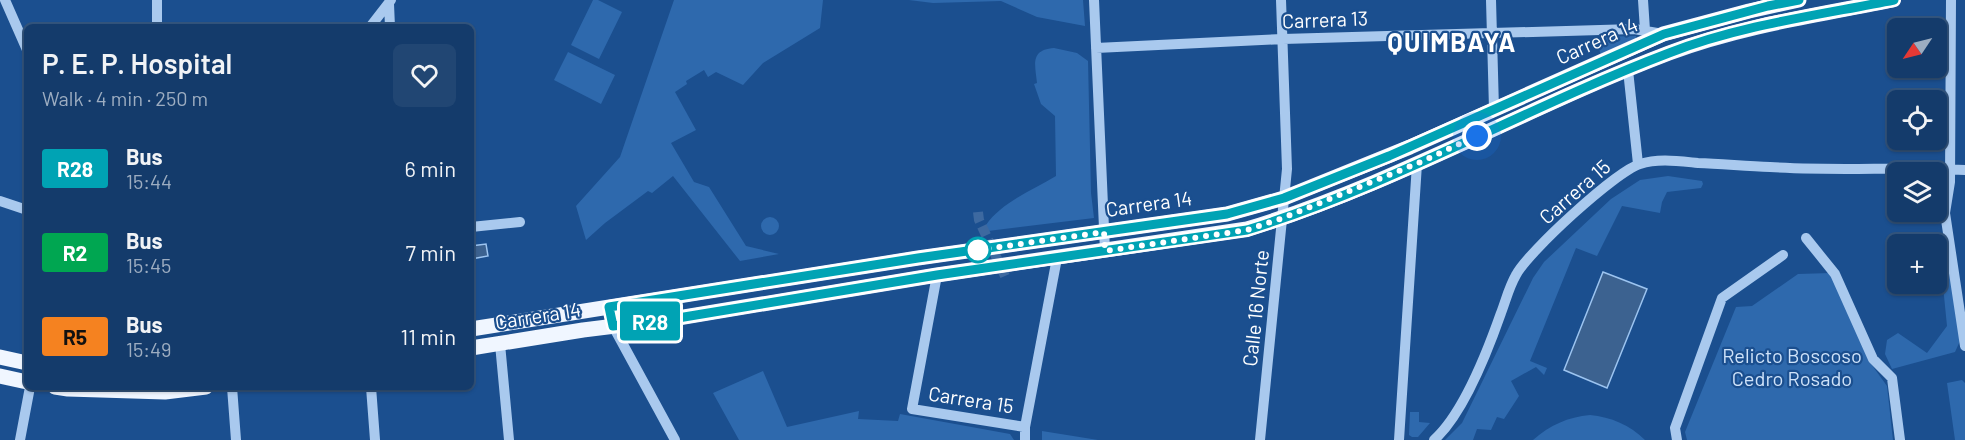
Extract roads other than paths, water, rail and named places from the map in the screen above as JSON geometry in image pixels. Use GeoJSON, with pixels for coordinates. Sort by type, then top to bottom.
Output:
{"type":"FeatureCollection","features":[{"type":"Feature","properties":{"kind":"main road","name":"Carrera 14"},"geometry":{"type":"LineString","coordinates":[[474,329],[918,258],[1227,214],[1284,198],[1410,147],[1664,34],[1768,3],[1799,0]]}},
{"type":"Feature","properties":{"kind":"main road","name":"Carrera 14"},"geometry":{"type":"LineString","coordinates":[[474,348],[694,315],[937,275],[1247,230],[1283,218],[1416,164],[1628,70],[1697,43],[1753,28],[1893,0]]}},
{"type":"Feature","properties":{"kind":"main road"},"geometry":{"type":"LineString","coordinates":[[0,357],[24,362]]}},
{"type":"Feature","properties":{"kind":"main road"},"geometry":{"type":"LineString","coordinates":[[0,376],[24,381]]}},
{"type":"Feature","properties":{"kind":"main road"},"geometry":{"type":"LineString","coordinates":[[68,390],[165,392],[181,390]]}},
{"type":"Feature","properties":{"kind":"street"},"geometry":{"type":"LineString","coordinates":[[5,0],[24,43]]}},
{"type":"Feature","properties":{"kind":"street"},"geometry":{"type":"LineString","coordinates":[[157,0],[157,24]]}},
{"type":"Feature","properties":{"kind":"street"},"geometry":{"type":"LineString","coordinates":[[1094,0],[1105,251]]}},
{"type":"Feature","properties":{"kind":"street","name":"Calle 16 Norte"},"geometry":{"type":"LineString","coordinates":[[1260,440],[1287,169],[1281,0]]}},
{"type":"Feature","properties":{"kind":"street"},"geometry":{"type":"LineString","coordinates":[[1491,0],[1494,109]]}},
{"type":"Feature","properties":{"kind":"street"},"geometry":{"type":"LineString","coordinates":[[1643,0],[1645,30]]}},
{"type":"Feature","properties":{"kind":"street"},"geometry":{"type":"LineString","coordinates":[[1951,0],[1950,182],[1945,213],[1965,346]]}},
{"type":"Feature","properties":{"kind":"street"},"geometry":{"type":"LineString","coordinates":[[372,24],[390,2]]}},
{"type":"Feature","properties":{"kind":"street"},"geometry":{"type":"LineString","coordinates":[[390,2],[390,24]]}},
{"type":"Feature","properties":{"kind":"street","name":"Carrera 13"},"geometry":{"type":"LineString","coordinates":[[1096,48],[1283,39],[1492,33],[1645,30],[1664,34]]}},
{"type":"Feature","properties":{"kind":"street"},"geometry":{"type":"LineString","coordinates":[[1628,70],[1638,164]]}},
{"type":"Feature","properties":{"kind":"street","name":"Carrera 15"},"geometry":{"type":"LineString","coordinates":[[1434,440],[1445,430],[1458,412],[1488,346],[1517,273],[1531,255],[1596,194],[1638,164],[1658,160],[1773,168],[1965,170]]}},
{"type":"Feature","properties":{"kind":"street"},"geometry":{"type":"LineString","coordinates":[[1399,440],[1416,164]]}},
{"type":"Feature","properties":{"kind":"street"},"geometry":{"type":"LineString","coordinates":[[0,201],[24,209]]}},
{"type":"Feature","properties":{"kind":"street"},"geometry":{"type":"LineString","coordinates":[[474,227],[520,222]]}},
{"type":"Feature","properties":{"kind":"street"},"geometry":{"type":"LineString","coordinates":[[1806,238],[1835,274],[1873,359],[1892,378],[1900,440]]}},
{"type":"Feature","properties":{"kind":"street"},"geometry":{"type":"LineString","coordinates":[[1677,440],[1675,428],[1722,298],[1784,255]]}},
{"type":"Feature","properties":{"kind":"street"},"geometry":{"type":"LineString","coordinates":[[1025,440],[1025,427],[1057,258]]}},
{"type":"Feature","properties":{"kind":"street","name":"Carrera 15"},"geometry":{"type":"LineString","coordinates":[[937,275],[912,409],[1025,427]]}},
{"type":"Feature","properties":{"kind":"street"},"geometry":{"type":"LineString","coordinates":[[609,307],[613,326],[675,440]]}},
{"type":"Feature","properties":{"kind":"street"},"geometry":{"type":"LineString","coordinates":[[500,344],[509,440]]}},
{"type":"Feature","properties":{"kind":"street"},"geometry":{"type":"LineString","coordinates":[[20,440],[29,390]]}},
{"type":"Feature","properties":{"kind":"street"},"geometry":{"type":"LineString","coordinates":[[232,390],[236,440]]}},
{"type":"Feature","properties":{"kind":"street"},"geometry":{"type":"LineString","coordinates":[[371,390],[375,440]]}},
{"type":"Feature","properties":{"kind":"tunnel"},"geometry":{"type":"LineString","coordinates":[[978,212],[979,220],[1005,276]]}},
{"type":"Feature","properties":{"kind":"district","name":"QUIMBAYA"},"geometry":{"type":"Point","coordinates":[1452,43]}},
{"type":"Feature","properties":{"kind":"park label","name":"Relicto Boscoso Cedro Rosado"},"geometry":{"type":"Point","coordinates":[1792,368]}}]}
